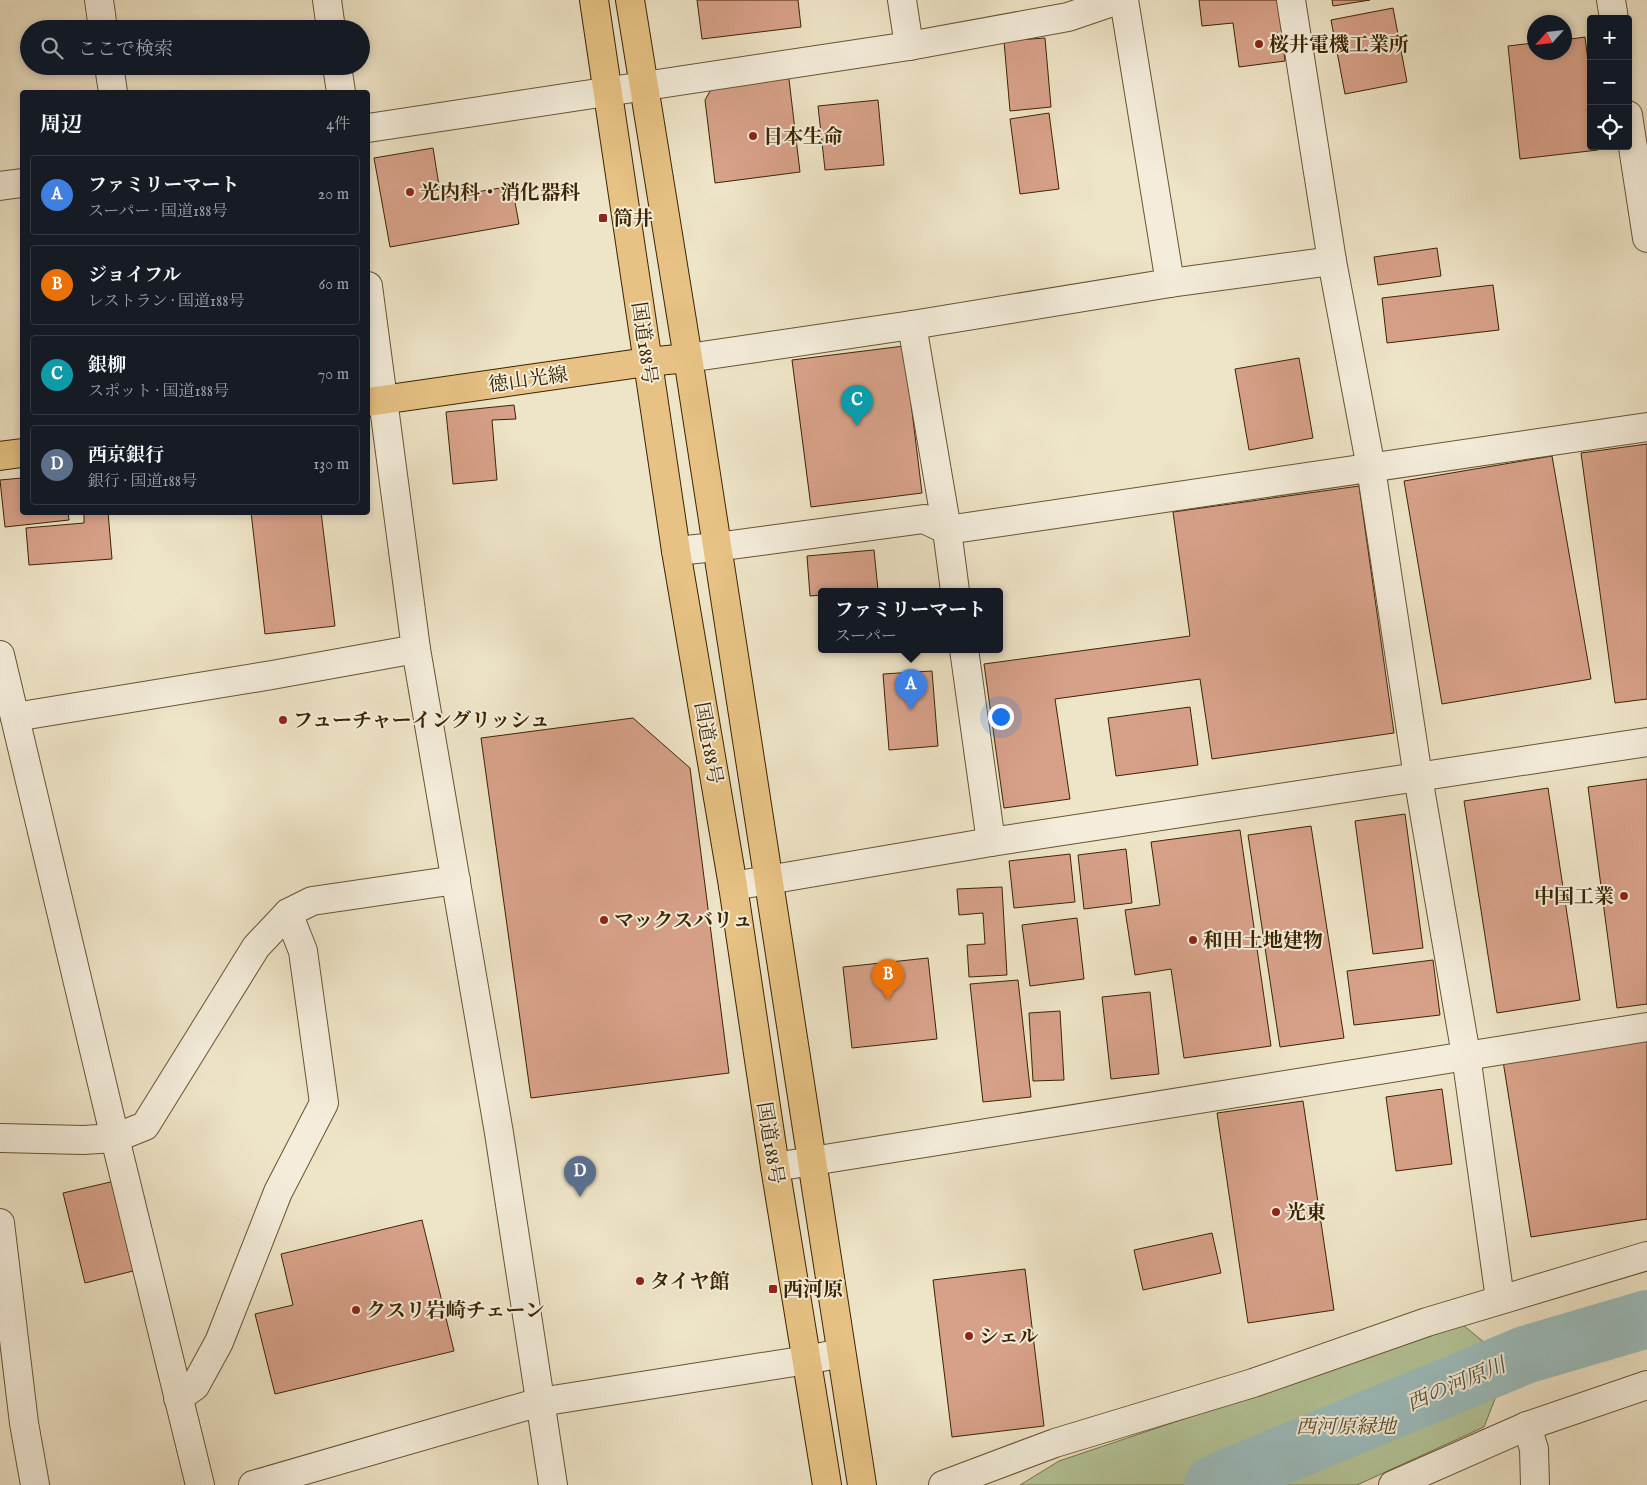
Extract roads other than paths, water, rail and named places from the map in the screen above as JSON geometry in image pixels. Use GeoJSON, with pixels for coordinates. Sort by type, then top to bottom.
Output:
{"type":"FeatureCollection","features":[{"type":"Feature","properties":{"kind":"main road","name":"国道188号"},"geometry":{"type":"LineString","coordinates":[[594,0],[676,551],[733,886],[775,1167],[826,1485]]}},
{"type":"Feature","properties":{"kind":"main road","name":"国道188号"},"geometry":{"type":"LineString","coordinates":[[630,0],[642,85],[688,358],[862,1485]]}},
{"type":"Feature","properties":{"kind":"main road","name":"徳山光線"},"geometry":{"type":"LineString","coordinates":[[375,400],[688,358]]}},
{"type":"Feature","properties":{"kind":"main road"},"geometry":{"type":"LineString","coordinates":[[0,456],[20,452]]}},
{"type":"Feature","properties":{"kind":"street"},"geometry":{"type":"LineString","coordinates":[[99,0],[102,20]]}},
{"type":"Feature","properties":{"kind":"street"},"geometry":{"type":"LineString","coordinates":[[327,0],[330,20]]}},
{"type":"Feature","properties":{"kind":"street"},"geometry":{"type":"LineString","coordinates":[[902,0],[909,46]]}},
{"type":"Feature","properties":{"kind":"street"},"geometry":{"type":"LineString","coordinates":[[370,128],[909,46],[1068,16],[1118,0]]}},
{"type":"Feature","properties":{"kind":"street"},"geometry":{"type":"LineString","coordinates":[[1124,0],[1170,283]]}},
{"type":"Feature","properties":{"kind":"street"},"geometry":{"type":"LineString","coordinates":[[1291,0],[1332,261],[1371,468],[1418,777],[1466,1055],[1500,1299]]}},
{"type":"Feature","properties":{"kind":"street"},"geometry":{"type":"LineString","coordinates":[[1611,0],[1613,15]]}},
{"type":"Feature","properties":{"kind":"street"},"geometry":{"type":"LineString","coordinates":[[110,75],[113,90]]}},
{"type":"Feature","properties":{"kind":"street"},"geometry":{"type":"LineString","coordinates":[[338,75],[341,90]]}},
{"type":"Feature","properties":{"kind":"street"},"geometry":{"type":"LineString","coordinates":[[1632,141],[1647,238]]}},
{"type":"Feature","properties":{"kind":"street"},"geometry":{"type":"LineString","coordinates":[[0,186],[20,183]]}},
{"type":"Feature","properties":{"kind":"street"},"geometry":{"type":"LineString","coordinates":[[688,358],[912,325],[1170,283],[1332,261]]}},
{"type":"Feature","properties":{"kind":"street"},"geometry":{"type":"LineString","coordinates":[[370,319],[375,400],[499,1133],[553,1485]]}},
{"type":"Feature","properties":{"kind":"street"},"geometry":{"type":"LineString","coordinates":[[912,325],[947,530],[955,588]]}},
{"type":"Feature","properties":{"kind":"street"},"geometry":{"type":"LineString","coordinates":[[676,551],[924,518],[947,530],[1647,427]]}},
{"type":"Feature","properties":{"kind":"street"},"geometry":{"type":"LineString","coordinates":[[15,717],[282,674],[416,649]]}},
{"type":"Feature","properties":{"kind":"street"},"geometry":{"type":"LineString","coordinates":[[965,653],[992,842]]}},
{"type":"Feature","properties":{"kind":"street"},"geometry":{"type":"LineString","coordinates":[[0,655],[200,1485]]}},
{"type":"Feature","properties":{"kind":"street"},"geometry":{"type":"LineString","coordinates":[[733,886],[992,842],[1647,742]]}},
{"type":"Feature","properties":{"kind":"street"},"geometry":{"type":"LineString","coordinates":[[0,1138],[83,1140],[115,1138],[145,1126],[256,947],[288,913],[312,900],[456,880]]}},
{"type":"Feature","properties":{"kind":"street"},"geometry":{"type":"LineString","coordinates":[[178,1398],[195,1386],[219,1342],[278,1192],[324,1103],[303,951],[288,913]]}},
{"type":"Feature","properties":{"kind":"street"},"geometry":{"type":"LineString","coordinates":[[775,1167],[1647,1027]]}},
{"type":"Feature","properties":{"kind":"street"},"geometry":{"type":"LineString","coordinates":[[0,1223],[24,1423],[35,1485]]}},
{"type":"Feature","properties":{"kind":"street"},"geometry":{"type":"LineString","coordinates":[[943,1485],[1055,1444],[1254,1383],[1427,1322],[1647,1256]]}},
{"type":"Feature","properties":{"kind":"street"},"geometry":{"type":"LineString","coordinates":[[253,1485],[540,1402],[841,1353]]}},
{"type":"Feature","properties":{"kind":"street"},"geometry":{"type":"LineString","coordinates":[[1393,1485],[1527,1426],[1647,1386]]}},
{"type":"Feature","properties":{"kind":"street"},"geometry":{"type":"LineString","coordinates":[[1527,1426],[1534,1450],[1536,1485]]}},
{"type":"Feature","properties":{"kind":"waterway","name":"西の河原川"},"geometry":{"type":"LineString","coordinates":[[1213,1485],[1525,1355],[1647,1319]]}},
{"type":"Feature","properties":{"kind":"place","name":"桜井電機工業所"},"geometry":{"type":"Point","coordinates":[1259,44]}},
{"type":"Feature","properties":{"kind":"place","name":"日本生命"},"geometry":{"type":"Point","coordinates":[753,136]}},
{"type":"Feature","properties":{"kind":"place","name":"光内科・消化器科"},"geometry":{"type":"Point","coordinates":[410,192]}},
{"type":"Feature","properties":{"kind":"place","name":"筒井"},"geometry":{"type":"Point","coordinates":[603,218]}},
{"type":"Feature","properties":{"kind":"place","name":"銀柳"},"geometry":{"type":"Point","coordinates":[857,426]}},
{"type":"Feature","properties":{"kind":"place","name":"ファミリーマート"},"geometry":{"type":"Point","coordinates":[911,710]}},
{"type":"Feature","properties":{"kind":"place","name":"フューチャーイングリッシュ"},"geometry":{"type":"Point","coordinates":[283,720]}},
{"type":"Feature","properties":{"kind":"place","name":"中国工業"},"geometry":{"type":"Point","coordinates":[1624,896]}},
{"type":"Feature","properties":{"kind":"place","name":"マックスバリュ"},"geometry":{"type":"Point","coordinates":[604,920]}},
{"type":"Feature","properties":{"kind":"place","name":"和田土地建物"},"geometry":{"type":"Point","coordinates":[1193,940]}},
{"type":"Feature","properties":{"kind":"place","name":"ジョイフル"},"geometry":{"type":"Point","coordinates":[888,1000]}},
{"type":"Feature","properties":{"kind":"place","name":"西京銀行"},"geometry":{"type":"Point","coordinates":[580,1197]}},
{"type":"Feature","properties":{"kind":"place","name":"光東"},"geometry":{"type":"Point","coordinates":[1276,1212]}},
{"type":"Feature","properties":{"kind":"place","name":"タイヤ館"},"geometry":{"type":"Point","coordinates":[640,1281]}},
{"type":"Feature","properties":{"kind":"place","name":"西河原"},"geometry":{"type":"Point","coordinates":[773,1289]}},
{"type":"Feature","properties":{"kind":"place","name":"クスリ岩崎チェーン"},"geometry":{"type":"Point","coordinates":[356,1310]}},
{"type":"Feature","properties":{"kind":"place","name":"シェル"},"geometry":{"type":"Point","coordinates":[969,1336]}},
{"type":"Feature","properties":{"kind":"park label","name":"西河原緑地"},"geometry":{"type":"Point","coordinates":[1346,1426]}}]}
